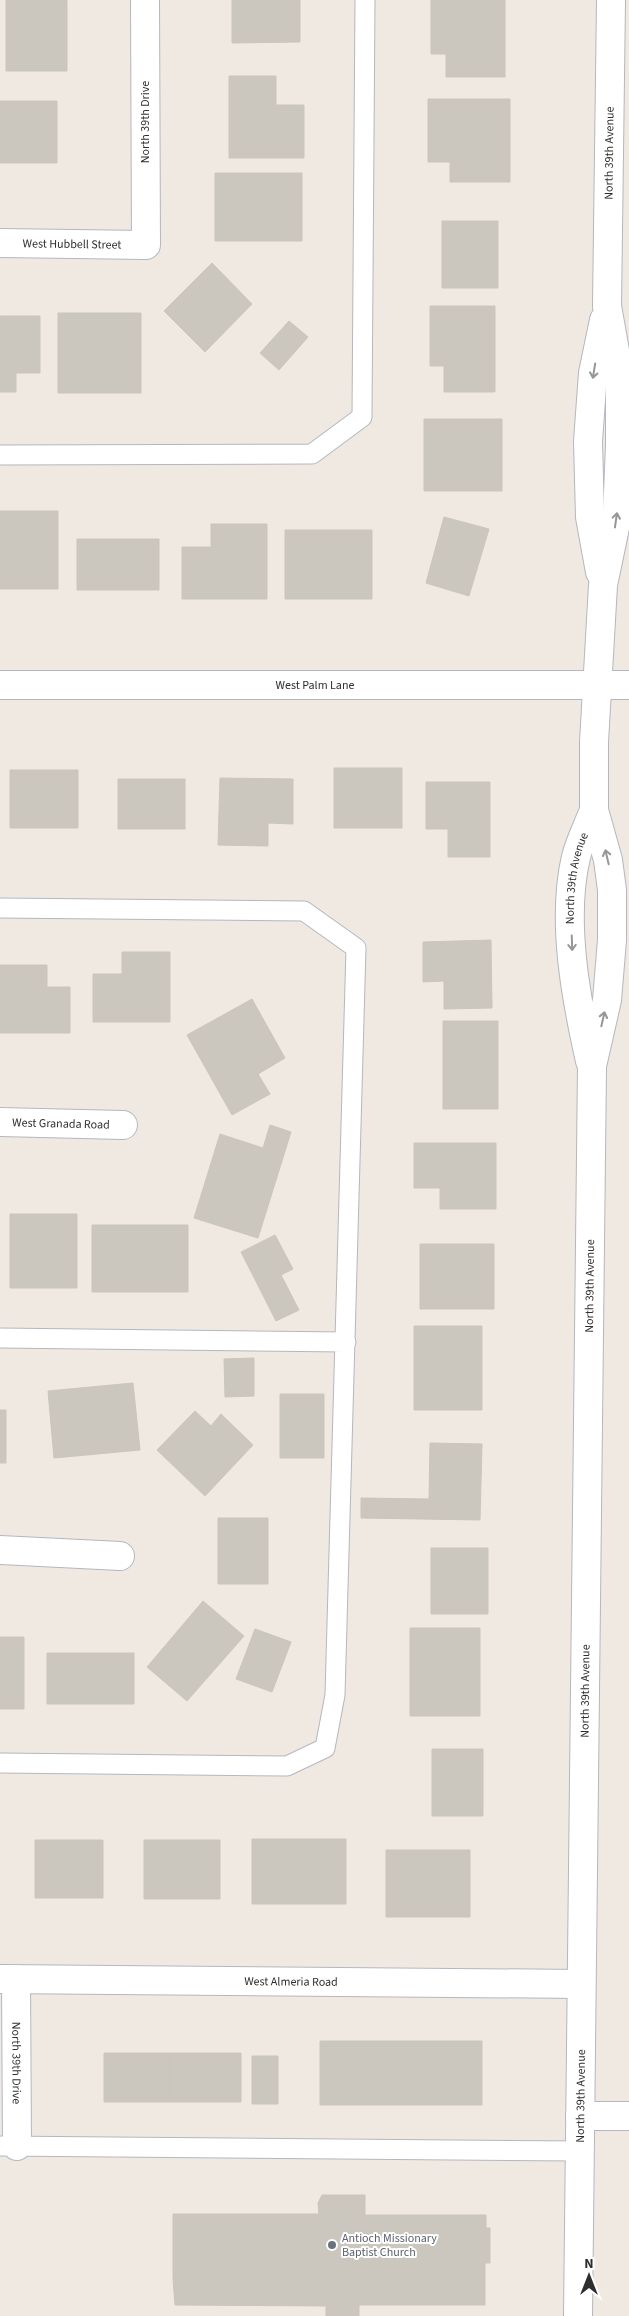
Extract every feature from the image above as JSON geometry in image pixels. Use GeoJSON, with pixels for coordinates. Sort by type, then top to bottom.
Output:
{"type":"FeatureCollection","features":[{"type":"Feature","properties":{"kind":"street","name":"North 39th Drive"},"geometry":{"type":"LineString","coordinates":[[145,0],[146,245]]}},
{"type":"Feature","properties":{"kind":"street","name":"North 39th Avenue"},"geometry":{"type":"LineString","coordinates":[[578,2316],[592,1066],[607,1000],[612,940],[612,890],[608,860],[594,810],[594,742],[603,585],[616,518],[620,444],[620,380],[607,306],[611,0]]}},
{"type":"Feature","properties":{"kind":"street","name":"West Hubbell Street"},"geometry":{"type":"LineString","coordinates":[[0,243],[146,245]]}},
{"type":"Feature","properties":{"kind":"street","name":"West Palm Lane"},"geometry":{"type":"LineString","coordinates":[[0,685],[629,685]]}},
{"type":"Feature","properties":{"kind":"street","name":"North 39th Avenue"},"geometry":{"type":"LineString","coordinates":[[592,1066],[576,999],[571,902],[576,857],[594,810]]}},
{"type":"Feature","properties":{"kind":"street","name":"West Granada Road"},"geometry":{"type":"LineString","coordinates":[[0,1122],[123,1125]]}},
{"type":"Feature","properties":{"kind":"street"},"geometry":{"type":"LineString","coordinates":[[0,1550],[120,1556]]}},
{"type":"Feature","properties":{"kind":"street","name":"North 39th Drive"},"geometry":{"type":"LineString","coordinates":[[8,1979],[8,2146]]}},
{"type":"Feature","properties":{"kind":"street","name":"West Almeria Road"},"geometry":{"type":"LineString","coordinates":[[8,1979],[581,1984]]}},
{"type":"Feature","properties":{"kind":"street"},"geometry":{"type":"LineString","coordinates":[[580,2116],[629,2116]]}},
{"type":"Feature","properties":{"kind":"lane"},"geometry":{"type":"LineString","coordinates":[[0,455],[312,454],[362,417],[365,0]]}},
{"type":"Feature","properties":{"kind":"lane"},"geometry":{"type":"LineString","coordinates":[[0,908],[304,911],[356,948],[335,1695],[325,1748],[286,1766],[0,1763]]}},
{"type":"Feature","properties":{"kind":"lane"},"geometry":{"type":"LineString","coordinates":[[0,1338],[346,1342]]}},
{"type":"Feature","properties":{"kind":"lane"},"geometry":{"type":"LineString","coordinates":[[8,2146],[580,2151]]}},
{"type":"Feature","properties":{"kind":"building"},"geometry":{"type":"Polygon","coordinates":[[[6,0],[67,0],[67,71],[6,71],[6,0]]]}},
{"type":"Feature","properties":{"kind":"building"},"geometry":{"type":"Polygon","coordinates":[[[232,0],[300,0],[300,42],[232,43],[232,0]]]}},
{"type":"Feature","properties":{"kind":"building"},"geometry":{"type":"Polygon","coordinates":[[[431,0],[505,0],[505,77],[446,77],[446,54],[431,54],[431,0]]]}},
{"type":"Feature","properties":{"kind":"building"},"geometry":{"type":"Polygon","coordinates":[[[229,76],[276,76],[276,105],[304,105],[304,158],[229,158],[229,76]]]}},
{"type":"Feature","properties":{"kind":"building"},"geometry":{"type":"Polygon","coordinates":[[[428,99],[510,99],[510,182],[450,182],[450,162],[428,162],[428,99]]]}},
{"type":"Feature","properties":{"kind":"building"},"geometry":{"type":"Polygon","coordinates":[[[0,101],[57,101],[57,163],[0,163],[0,101]]]}},
{"type":"Feature","properties":{"kind":"building"},"geometry":{"type":"Polygon","coordinates":[[[215,173],[302,173],[302,241],[215,241],[215,173]]]}},
{"type":"Feature","properties":{"kind":"building"},"geometry":{"type":"Polygon","coordinates":[[[442,221],[498,221],[498,288],[442,288],[442,221]]]}},
{"type":"Feature","properties":{"kind":"building"},"geometry":{"type":"Polygon","coordinates":[[[212,263],[252,304],[205,352],[164,311],[212,263]]]}},
{"type":"Feature","properties":{"kind":"building"},"geometry":{"type":"Polygon","coordinates":[[[430,306],[495,306],[495,392],[444,392],[444,366],[430,366],[430,306]]]}},
{"type":"Feature","properties":{"kind":"building"},"geometry":{"type":"Polygon","coordinates":[[[58,313],[141,313],[141,393],[58,393],[58,313]]]}},
{"type":"Feature","properties":{"kind":"building"},"geometry":{"type":"Polygon","coordinates":[[[0,316],[40,316],[40,373],[16,373],[16,392],[0,392],[0,316]]]}},
{"type":"Feature","properties":{"kind":"building"},"geometry":{"type":"Polygon","coordinates":[[[289,321],[308,337],[279,370],[260,353],[289,321]]]}},
{"type":"Feature","properties":{"kind":"building"},"geometry":{"type":"Polygon","coordinates":[[[424,419],[502,419],[502,491],[424,491],[424,419]]]}},
{"type":"Feature","properties":{"kind":"building"},"geometry":{"type":"Polygon","coordinates":[[[0,511],[58,511],[58,589],[0,589],[0,511]]]}},
{"type":"Feature","properties":{"kind":"building"},"geometry":{"type":"Polygon","coordinates":[[[444,517],[489,529],[469,596],[426,583],[444,517]]]}},
{"type":"Feature","properties":{"kind":"building"},"geometry":{"type":"Polygon","coordinates":[[[211,524],[267,524],[267,599],[182,599],[182,547],[211,547],[211,524]]]}},
{"type":"Feature","properties":{"kind":"building"},"geometry":{"type":"Polygon","coordinates":[[[285,530],[372,530],[372,599],[285,599],[285,530]]]}},
{"type":"Feature","properties":{"kind":"building"},"geometry":{"type":"Polygon","coordinates":[[[77,539],[159,539],[159,590],[77,590],[77,539]]]}},
{"type":"Feature","properties":{"kind":"building"},"geometry":{"type":"Polygon","coordinates":[[[334,768],[402,768],[402,828],[334,828],[334,768]]]}},
{"type":"Feature","properties":{"kind":"building"},"geometry":{"type":"Polygon","coordinates":[[[10,770],[78,770],[78,828],[10,828],[10,770]]]}},
{"type":"Feature","properties":{"kind":"building"},"geometry":{"type":"Polygon","coordinates":[[[220,778],[293,779],[293,824],[268,823],[268,846],[218,845],[220,778]]]}},
{"type":"Feature","properties":{"kind":"building"},"geometry":{"type":"Polygon","coordinates":[[[118,779],[185,779],[185,829],[118,829],[118,779]]]}},
{"type":"Feature","properties":{"kind":"building"},"geometry":{"type":"Polygon","coordinates":[[[426,782],[490,782],[490,857],[448,857],[448,829],[426,829],[426,782]]]}},
{"type":"Feature","properties":{"kind":"building"},"geometry":{"type":"Polygon","coordinates":[[[491,940],[492,1008],[444,1009],[444,981],[423,982],[423,942],[491,940]]]}},
{"type":"Feature","properties":{"kind":"building"},"geometry":{"type":"Polygon","coordinates":[[[122,952],[170,952],[170,1022],[93,1022],[93,974],[122,974],[122,952]]]}},
{"type":"Feature","properties":{"kind":"building"},"geometry":{"type":"Polygon","coordinates":[[[0,965],[47,965],[47,987],[70,987],[70,1033],[0,1033],[0,965]]]}},
{"type":"Feature","properties":{"kind":"building"},"geometry":{"type":"Polygon","coordinates":[[[252,999],[285,1058],[258,1074],[270,1094],[232,1115],[187,1035],[252,999]]]}},
{"type":"Feature","properties":{"kind":"building"},"geometry":{"type":"Polygon","coordinates":[[[443,1021],[498,1021],[498,1109],[443,1109],[443,1021]]]}},
{"type":"Feature","properties":{"kind":"building"},"geometry":{"type":"Polygon","coordinates":[[[270,1125],[291,1132],[258,1238],[194,1218],[220,1134],[263,1148],[270,1125]]]}},
{"type":"Feature","properties":{"kind":"building"},"geometry":{"type":"Polygon","coordinates":[[[414,1143],[496,1143],[496,1209],[440,1209],[440,1188],[414,1188],[414,1143]]]}},
{"type":"Feature","properties":{"kind":"building"},"geometry":{"type":"Polygon","coordinates":[[[10,1214],[77,1214],[77,1288],[10,1288],[10,1214]]]}},
{"type":"Feature","properties":{"kind":"building"},"geometry":{"type":"Polygon","coordinates":[[[92,1225],[188,1225],[188,1292],[92,1292],[92,1225]]]}},
{"type":"Feature","properties":{"kind":"building"},"geometry":{"type":"Polygon","coordinates":[[[275,1235],[293,1269],[281,1275],[299,1310],[276,1321],[241,1252],[275,1235]]]}},
{"type":"Feature","properties":{"kind":"building"},"geometry":{"type":"Polygon","coordinates":[[[420,1244],[494,1244],[494,1309],[420,1309],[420,1244]]]}},
{"type":"Feature","properties":{"kind":"building"},"geometry":{"type":"Polygon","coordinates":[[[414,1326],[482,1326],[482,1410],[414,1410],[414,1326]]]}},
{"type":"Feature","properties":{"kind":"building"},"geometry":{"type":"Polygon","coordinates":[[[254,1358],[254,1396],[225,1397],[224,1359],[254,1358]]]}},
{"type":"Feature","properties":{"kind":"building"},"geometry":{"type":"Polygon","coordinates":[[[133,1383],[140,1450],[54,1458],[48,1391],[133,1383]]]}},
{"type":"Feature","properties":{"kind":"building"},"geometry":{"type":"Polygon","coordinates":[[[280,1394],[324,1394],[324,1458],[280,1458],[280,1394]]]}},
{"type":"Feature","properties":{"kind":"building"},"geometry":{"type":"Polygon","coordinates":[[[0,1410],[6,1410],[6,1463],[0,1463],[0,1410]]]}},
{"type":"Feature","properties":{"kind":"building"},"geometry":{"type":"Polygon","coordinates":[[[195,1411],[211,1426],[221,1414],[253,1445],[205,1496],[157,1450],[195,1411]]]}},
{"type":"Feature","properties":{"kind":"building"},"geometry":{"type":"Polygon","coordinates":[[[430,1443],[482,1444],[480,1520],[361,1518],[361,1498],[429,1499],[430,1443]]]}},
{"type":"Feature","properties":{"kind":"building"},"geometry":{"type":"Polygon","coordinates":[[[218,1518],[268,1518],[268,1584],[218,1584],[218,1518]]]}},
{"type":"Feature","properties":{"kind":"building"},"geometry":{"type":"Polygon","coordinates":[[[431,1548],[488,1548],[488,1614],[431,1614],[431,1548]]]}},
{"type":"Feature","properties":{"kind":"building"},"geometry":{"type":"Polygon","coordinates":[[[203,1601],[244,1636],[187,1701],[147,1667],[203,1601]]]}},
{"type":"Feature","properties":{"kind":"building"},"geometry":{"type":"Polygon","coordinates":[[[410,1628],[480,1628],[480,1716],[410,1716],[410,1628]]]}},
{"type":"Feature","properties":{"kind":"building"},"geometry":{"type":"Polygon","coordinates":[[[255,1629],[291,1642],[272,1692],[236,1679],[255,1629]]]}},
{"type":"Feature","properties":{"kind":"building"},"geometry":{"type":"Polygon","coordinates":[[[0,1637],[24,1637],[24,1709],[0,1709],[0,1637]]]}},
{"type":"Feature","properties":{"kind":"building"},"geometry":{"type":"Polygon","coordinates":[[[47,1653],[134,1653],[134,1704],[47,1704],[47,1653]]]}},
{"type":"Feature","properties":{"kind":"building"},"geometry":{"type":"Polygon","coordinates":[[[432,1749],[483,1749],[483,1816],[432,1816],[432,1749]]]}},
{"type":"Feature","properties":{"kind":"building"},"geometry":{"type":"Polygon","coordinates":[[[252,1839],[346,1839],[346,1904],[252,1904],[252,1839]]]}},
{"type":"Feature","properties":{"kind":"building"},"geometry":{"type":"Polygon","coordinates":[[[35,1840],[103,1840],[103,1898],[35,1898],[35,1840]]]}},
{"type":"Feature","properties":{"kind":"building"},"geometry":{"type":"Polygon","coordinates":[[[144,1840],[220,1840],[220,1899],[144,1899],[144,1840]]]}},
{"type":"Feature","properties":{"kind":"building"},"geometry":{"type":"Polygon","coordinates":[[[386,1850],[470,1850],[470,1917],[386,1917],[386,1850]]]}},
{"type":"Feature","properties":{"kind":"building"},"geometry":{"type":"Polygon","coordinates":[[[320,2041],[482,2041],[482,2105],[320,2105],[320,2041]]]}},
{"type":"Feature","properties":{"kind":"building"},"geometry":{"type":"Polygon","coordinates":[[[104,2053],[169,2053],[169,2102],[104,2102],[104,2053]]]}},
{"type":"Feature","properties":{"kind":"building"},"geometry":{"type":"Polygon","coordinates":[[[169,2053],[241,2053],[241,2102],[169,2102],[169,2053]]]}},
{"type":"Feature","properties":{"kind":"building"},"geometry":{"type":"Polygon","coordinates":[[[252,2056],[278,2056],[278,2104],[252,2104],[252,2056]]]}},
{"type":"Feature","properties":{"kind":"building","name":"Antioch Missionary Baptist Church"},"geometry":{"type":"Polygon","coordinates":[[[322,2195],[365,2195],[365,2215],[486,2215],[486,2228],[490,2228],[490,2263],[485,2263],[485,2305],[359,2305],[359,2316],[326,2316],[326,2306],[175,2305],[173,2214],[319,2214],[318,2203],[322,2195]]]}},
{"type":"Feature","properties":{"kind":"place","name":"Antioch Missionary Baptist Church"},"geometry":{"type":"Point","coordinates":[332,2245]}}]}
